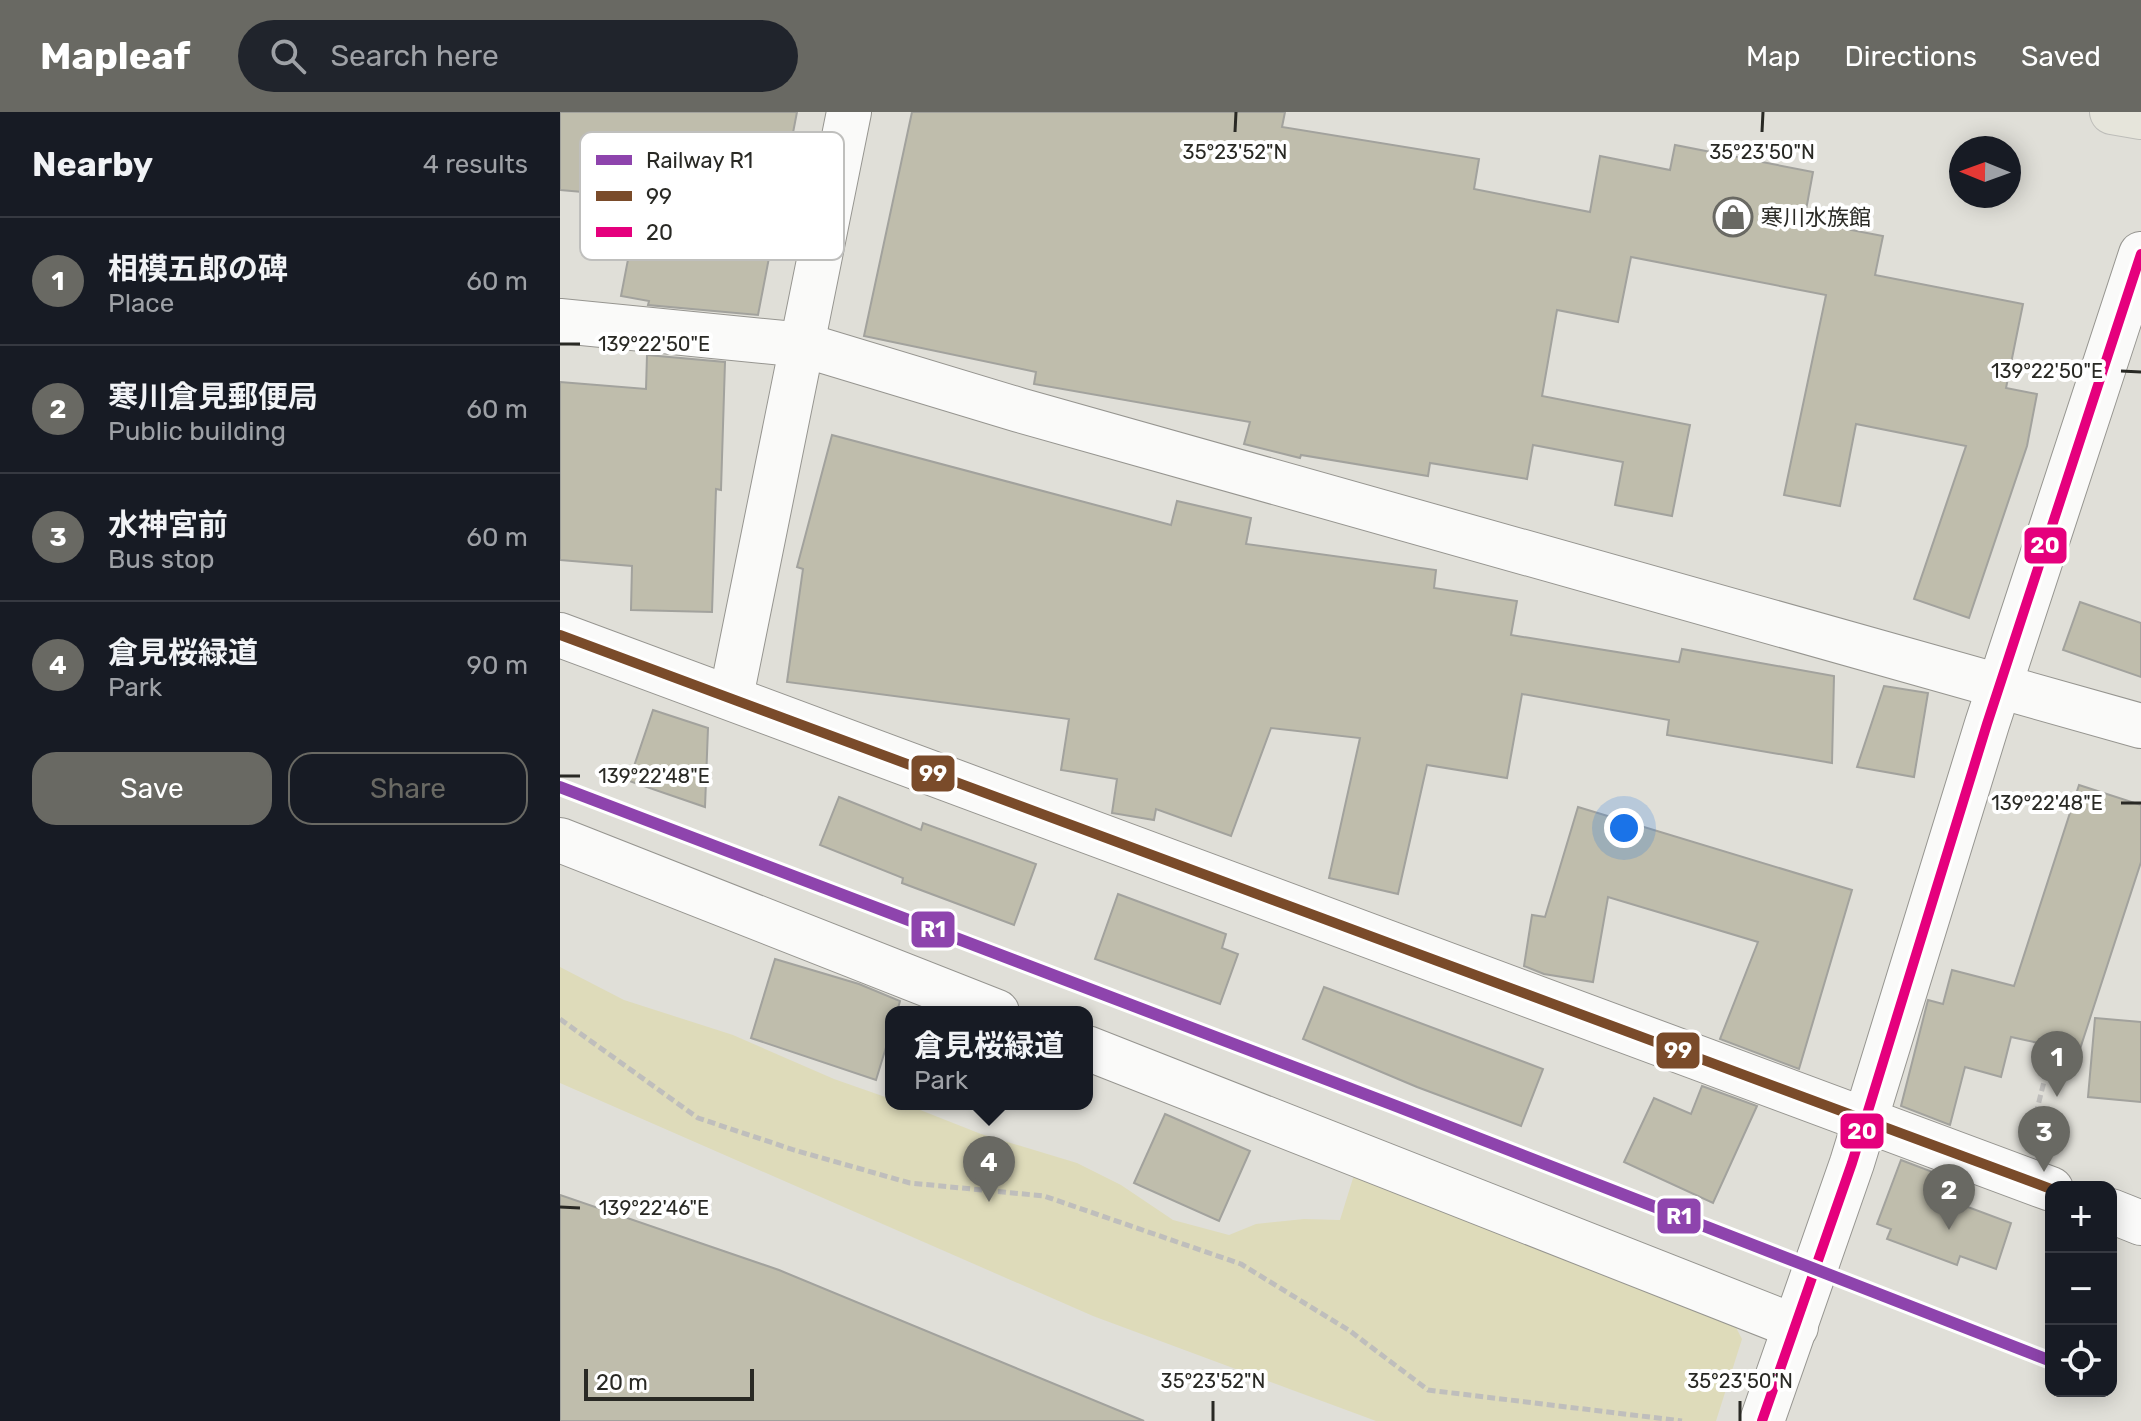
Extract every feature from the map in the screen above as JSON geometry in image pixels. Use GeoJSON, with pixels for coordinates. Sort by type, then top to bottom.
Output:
{"type":"FeatureCollection","features":[{"type":"Feature","properties":{"kind":"main road"},"geometry":{"type":"LineString","coordinates":[[2112,112],[2141,117]]}},
{"type":"Feature","properties":{"kind":"street"},"geometry":{"type":"LineString","coordinates":[[844,138],[849,112]]}},
{"type":"Feature","properties":{"kind":"street"},"geometry":{"type":"LineString","coordinates":[[1762,1421],[1866,1120],[2000,684],[2141,254]]}},
{"type":"Feature","properties":{"kind":"street"},"geometry":{"type":"LineString","coordinates":[[731,697],[820,260]]}},
{"type":"Feature","properties":{"kind":"street"},"geometry":{"type":"LineString","coordinates":[[560,321],[804,345],[1019,410],[2141,726]]}},
{"type":"Feature","properties":{"kind":"street"},"geometry":{"type":"LineString","coordinates":[[560,635],[2045,1187]]}},
{"type":"Feature","properties":{"kind":"street"},"geometry":{"type":"LineString","coordinates":[[560,840],[982,1006]]}},
{"type":"Feature","properties":{"kind":"street"},"geometry":{"type":"LineString","coordinates":[[1093,1050],[1796,1327]]}},
{"type":"Feature","properties":{"kind":"street"},"geometry":{"type":"LineString","coordinates":[[2117,1213],[2141,1223]]}},
{"type":"Feature","properties":{"kind":"path"},"geometry":{"type":"LineString","coordinates":[[560,1019],[698,1118],[794,1150],[910,1183],[1044,1196],[1241,1264],[1350,1331],[1428,1390],[1682,1421]]}},
{"type":"Feature","properties":{"kind":"path"},"geometry":{"type":"LineString","coordinates":[[2039,1102],[2051,1053]]}},
{"type":"Feature","properties":{"kind":"shaded area"},"geometry":{"type":"Polygon","coordinates":[[[560,967],[624,1000],[733,1035],[834,1079],[885,1097],[885,1110],[920,1110],[981,1134],[1077,1163],[1121,1185],[1173,1220],[1229,1235],[1256,1224],[1304,1219],[1340,1220],[1354,1175],[1731,1318],[1742,1339],[1716,1421],[1376,1421],[1093,1316],[560,1083],[560,967]]]}},
{"type":"Feature","properties":{"kind":"building"},"geometry":{"type":"Polygon","coordinates":[[[560,112],[797,112],[793,132],[580,132],[580,192],[560,190],[560,112]]]}},
{"type":"Feature","properties":{"kind":"building"},"geometry":{"type":"Polygon","coordinates":[[[912,112],[1285,112],[1282,127],[1479,159],[1474,189],[1590,212],[1600,156],[1670,170],[1675,145],[1813,172],[1804,221],[1883,236],[1875,275],[2023,304],[2006,388],[2037,394],[2027,446],[1969,618],[1914,599],[1966,446],[1856,424],[1840,506],[1784,495],[1826,295],[1631,257],[1618,322],[1557,310],[1542,396],[1690,425],[1672,516],[1615,505],[1623,462],[1533,445],[1527,479],[1430,463],[1428,476],[1301,455],[1300,458],[1244,444],[1250,422],[1034,384],[1036,372],[864,336],[912,112]]]}},
{"type":"Feature","properties":{"kind":"building"},"geometry":{"type":"Polygon","coordinates":[[[628,260],[769,260],[758,315],[648,305],[649,301],[621,296],[628,260]]]}},
{"type":"Feature","properties":{"kind":"building"},"geometry":{"type":"Polygon","coordinates":[[[647,355],[725,362],[721,490],[716,489],[712,612],[631,610],[632,566],[560,560],[560,382],[646,389],[647,355]]]}},
{"type":"Feature","properties":{"kind":"building"},"geometry":{"type":"Polygon","coordinates":[[[832,435],[1171,525],[1177,501],[1251,518],[1246,544],[1436,570],[1434,588],[1517,601],[1511,635],[1679,662],[1682,649],[1834,676],[1832,763],[1667,735],[1669,720],[1522,694],[1507,778],[1427,765],[1398,894],[1329,878],[1360,738],[1271,728],[1231,836],[1156,809],[1154,820],[1112,813],[1117,779],[1061,770],[1069,719],[787,682],[803,569],[797,567],[832,435]]]}},
{"type":"Feature","properties":{"kind":"building"},"geometry":{"type":"Polygon","coordinates":[[[2080,602],[2141,623],[2141,677],[2063,650],[2080,602]]]}},
{"type":"Feature","properties":{"kind":"building"},"geometry":{"type":"Polygon","coordinates":[[[1884,686],[1928,693],[1914,777],[1857,767],[1884,686]]]}},
{"type":"Feature","properties":{"kind":"building"},"geometry":{"type":"Polygon","coordinates":[[[653,710],[708,728],[705,807],[629,781],[653,710]]]}},
{"type":"Feature","properties":{"kind":"building"},"geometry":{"type":"Polygon","coordinates":[[[2079,785],[2141,805],[2141,862],[2079,1052],[2011,1037],[2001,1077],[1965,1067],[1950,1125],[1901,1106],[1928,1000],[1943,1004],[1952,970],[2014,986],[2079,785]]]}},
{"type":"Feature","properties":{"kind":"building"},"geometry":{"type":"Polygon","coordinates":[[[839,797],[921,830],[923,823],[1036,864],[1014,925],[902,883],[903,878],[820,845],[839,797]]]}},
{"type":"Feature","properties":{"kind":"building"},"geometry":{"type":"Polygon","coordinates":[[[1578,807],[1852,890],[1799,1069],[1720,1039],[1758,942],[1608,897],[1593,982],[1544,974],[1524,966],[1532,915],[1545,917],[1578,807]]]}},
{"type":"Feature","properties":{"kind":"building"},"geometry":{"type":"Polygon","coordinates":[[[1118,894],[1226,934],[1222,948],[1238,954],[1220,1004],[1095,959],[1118,894]]]}},
{"type":"Feature","properties":{"kind":"building"},"geometry":{"type":"Polygon","coordinates":[[[775,959],[859,984],[900,1001],[899,1006],[885,1006],[885,1051],[876,1080],[751,1038],[775,959]]]}},
{"type":"Feature","properties":{"kind":"building"},"geometry":{"type":"Polygon","coordinates":[[[1324,987],[1543,1069],[1521,1126],[1303,1039],[1324,987]]]}},
{"type":"Feature","properties":{"kind":"building"},"geometry":{"type":"Polygon","coordinates":[[[2095,1018],[2141,1022],[2141,1102],[2088,1097],[2095,1018]]]}},
{"type":"Feature","properties":{"kind":"building"},"geometry":{"type":"Polygon","coordinates":[[[1702,1086],[1757,1106],[1713,1203],[1624,1162],[1654,1098],[1691,1114],[1702,1086]]]}},
{"type":"Feature","properties":{"kind":"building"},"geometry":{"type":"Polygon","coordinates":[[[1165,1114],[1250,1151],[1219,1221],[1134,1183],[1165,1114]]]}},
{"type":"Feature","properties":{"kind":"building"},"geometry":{"type":"Polygon","coordinates":[[[1901,1160],[1938,1174],[1933,1194],[2011,1223],[1996,1269],[1960,1256],[1957,1265],[1887,1239],[1891,1229],[1877,1224],[1901,1160]]]}},
{"type":"Feature","properties":{"kind":"building"},"geometry":{"type":"Polygon","coordinates":[[[560,1195],[779,1270],[1144,1421],[560,1421],[560,1195]]]}},
{"type":"Feature","properties":{"kind":"rail line","name":"R1"},"geometry":{"type":"LineString","coordinates":[[560,787],[1396,1106],[2045,1359]]}},
{"type":"Feature","properties":{"kind":"transit line","name":"20"},"geometry":{"type":"LineString","coordinates":[[1762,1421],[1852,1163],[1987,724],[2141,254]]}},
{"type":"Feature","properties":{"kind":"transit line","name":"99"},"geometry":{"type":"LineString","coordinates":[[560,635],[2045,1187]]}},
{"type":"Feature","properties":{"kind":"place","name":"寒川水族館"},"geometry":{"type":"Point","coordinates":[1733,217]}},
{"type":"Feature","properties":{"kind":"place","name":"相模五郎の碑"},"geometry":{"type":"Point","coordinates":[2057,1097]}},
{"type":"Feature","properties":{"kind":"place","name":"水神宮前"},"geometry":{"type":"Point","coordinates":[2044,1172]}},
{"type":"Feature","properties":{"kind":"place","name":"倉見桜緑道"},"geometry":{"type":"Point","coordinates":[989,1202]}},
{"type":"Feature","properties":{"kind":"place","name":"寒川倉見郵便局"},"geometry":{"type":"Point","coordinates":[1949,1230]}}]}
